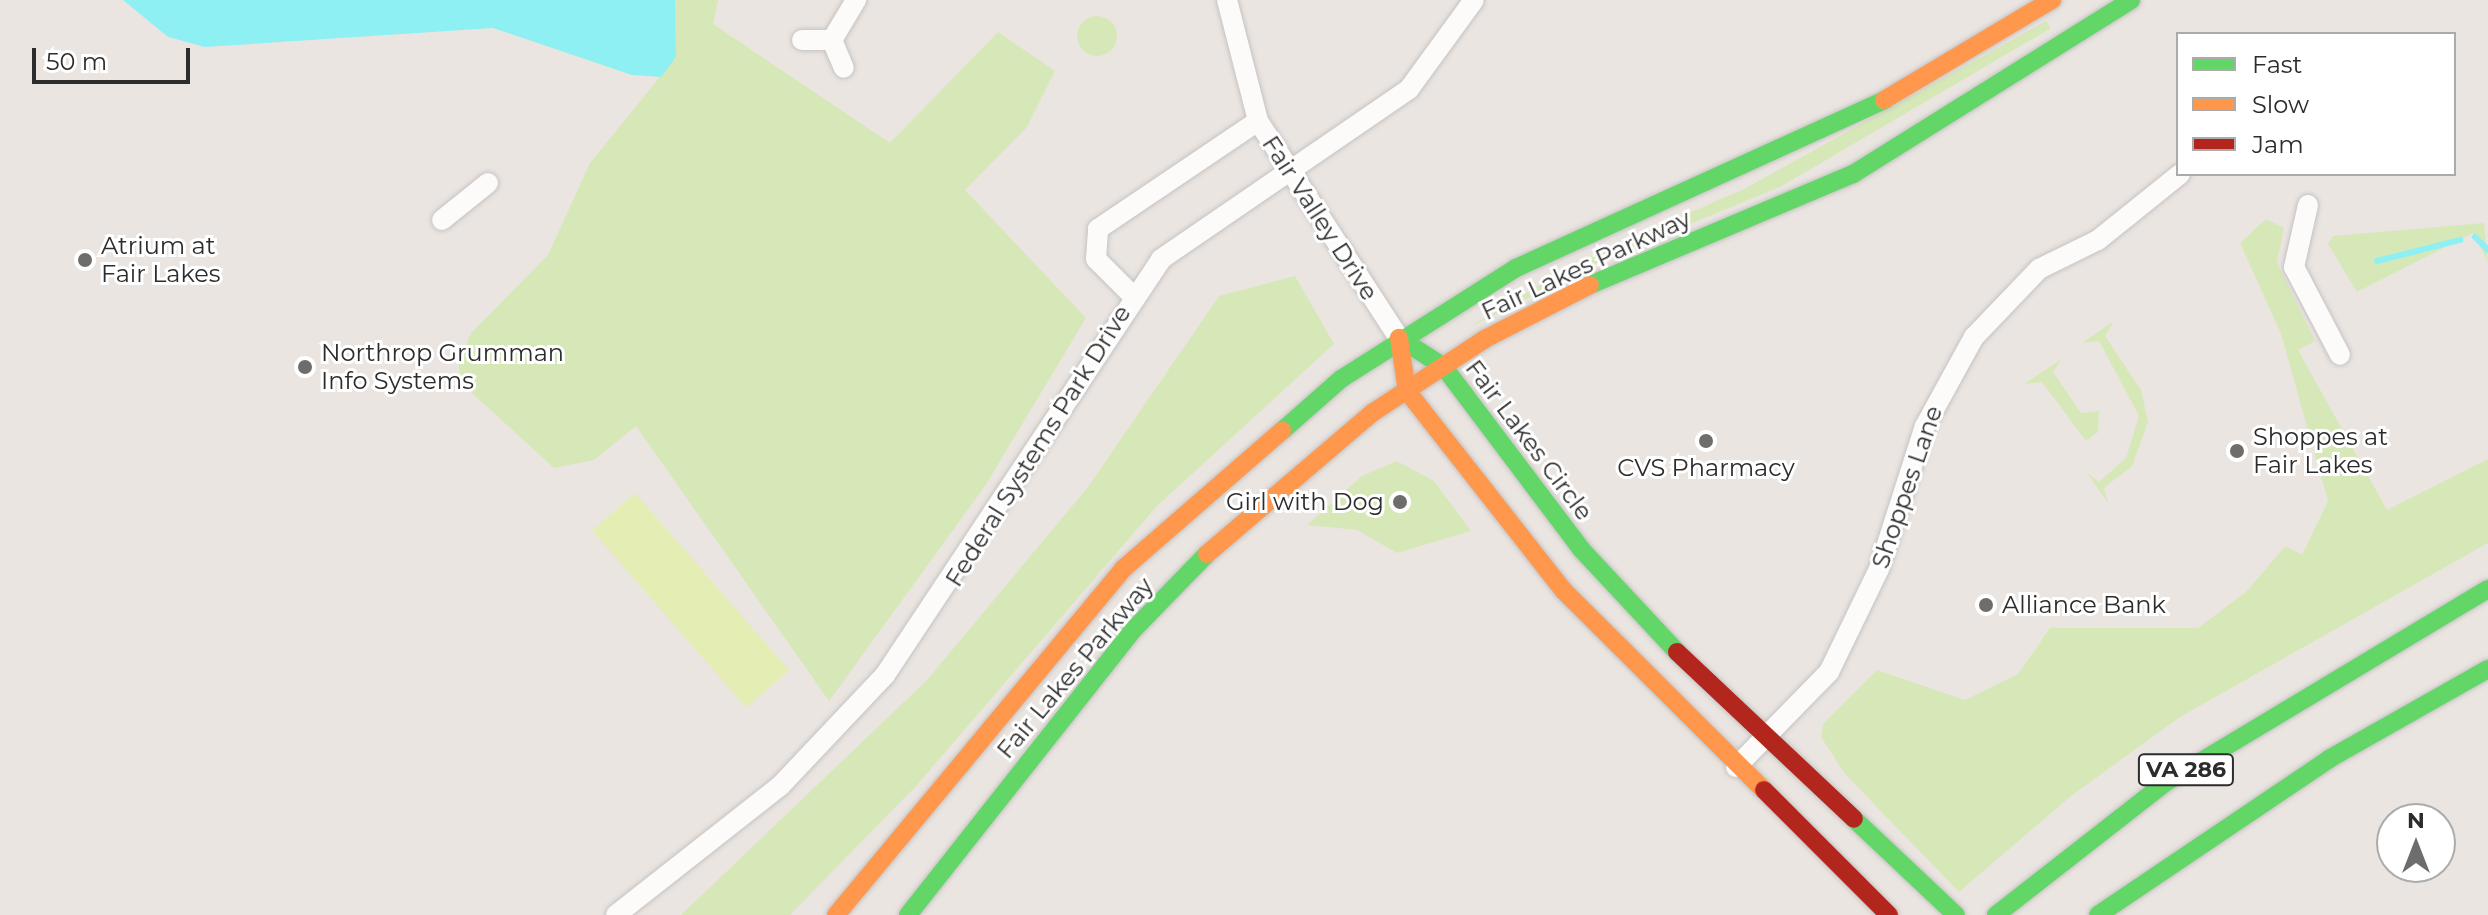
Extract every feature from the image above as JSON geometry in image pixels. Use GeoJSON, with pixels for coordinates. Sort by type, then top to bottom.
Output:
{"type":"FeatureCollection","features":[{"type":"Feature","properties":{"kind":"main road","name":"Fair Lakes Parkway"},"geometry":{"type":"LineString","coordinates":[[836,915],[1123,569],[1274,432],[1399,338],[1564,243],[1883,101],[2052,0]]}},
{"type":"Feature","properties":{"kind":"main road","name":"Fair Lakes Parkway"},"geometry":{"type":"LineString","coordinates":[[908,915],[1135,628],[1238,522],[1407,391],[1592,284],[1853,174],[2117,4]]}},
{"type":"Feature","properties":{"kind":"main road","name":"Fair Lakes Circle"},"geometry":{"type":"LineString","coordinates":[[1399,338],[1444,367],[1591,560],[1768,738],[1956,915]]}},
{"type":"Feature","properties":{"kind":"main road"},"geometry":{"type":"LineString","coordinates":[[1399,338],[1407,391],[1563,590],[1736,767],[1889,915]]}},
{"type":"Feature","properties":{"kind":"main road"},"geometry":{"type":"LineString","coordinates":[[2387,647],[2488,581]]}},
{"type":"Feature","properties":{"kind":"main road","name":"VA 286"},"geometry":{"type":"LineString","coordinates":[[1998,914],[2165,783],[2488,589]]}},
{"type":"Feature","properties":{"kind":"main road","name":"VA 286"},"geometry":{"type":"LineString","coordinates":[[2098,915],[2329,759],[2488,669]]}},
{"type":"Feature","properties":{"kind":"street"},"geometry":{"type":"LineString","coordinates":[[832,40],[856,0]]}},
{"type":"Feature","properties":{"kind":"street","name":"Fair Valley Drive"},"geometry":{"type":"LineString","coordinates":[[1227,0],[1258,121],[1399,338]]}},
{"type":"Feature","properties":{"kind":"street","name":"Federal Systems Park Drive"},"geometry":{"type":"LineString","coordinates":[[616,915],[780,786],[885,675],[941,599],[1133,296],[1184,239],[1286,168],[1409,89],[1474,0]]}},
{"type":"Feature","properties":{"kind":"street"},"geometry":{"type":"LineString","coordinates":[[802,40],[832,40]]}},
{"type":"Feature","properties":{"kind":"street"},"geometry":{"type":"LineString","coordinates":[[832,40],[844,68]]}},
{"type":"Feature","properties":{"kind":"street"},"geometry":{"type":"LineString","coordinates":[[1133,296],[1096,259],[1095,232],[1160,181],[1258,121]]}},
{"type":"Feature","properties":{"kind":"street","name":"Shoppes Lane"},"geometry":{"type":"LineString","coordinates":[[1736,767],[1768,738],[1829,672],[1857,618],[1925,426],[1974,337],[2039,269],[2098,240],[2178,176]]}},
{"type":"Feature","properties":{"kind":"street"},"geometry":{"type":"LineString","coordinates":[[442,220],[488,183]]}},
{"type":"Feature","properties":{"kind":"street"},"geometry":{"type":"LineString","coordinates":[[2308,205],[2294,267],[2340,355]]}},
{"type":"Feature","properties":{"kind":"green space"},"geometry":{"type":"Polygon","coordinates":[[[675,0],[718,0],[713,24],[890,143],[998,32],[1055,71],[1027,127],[965,190],[1086,318],[985,486],[829,701],[636,426],[594,460],[554,468],[462,384],[458,363],[471,333],[548,255],[590,163],[676,57],[675,0]]]}},
{"type":"Feature","properties":{"kind":"green space"},"geometry":{"type":"Polygon","coordinates":[[[1097,16],[1111,22],[1117,36],[1111,50],[1097,56],[1083,50],[1077,36],[1083,22],[1097,16]]]}},
{"type":"Feature","properties":{"kind":"green space"},"geometry":{"type":"Polygon","coordinates":[[[2046,21],[2051,28],[1780,187],[1612,256],[1464,330],[1582,260],[1746,188],[2046,21]]]}},
{"type":"Feature","properties":{"kind":"green space"},"geometry":{"type":"Polygon","coordinates":[[[2266,219],[2284,228],[2277,263],[2315,341],[2298,350],[2387,510],[2488,459],[2488,543],[2180,717],[2071,796],[1959,892],[1845,774],[1821,737],[1823,724],[1877,670],[1965,700],[2018,674],[2050,628],[2198,628],[2247,591],[2285,546],[2302,555],[2328,501],[2281,334],[2240,243],[2266,219]]]}},
{"type":"Feature","properties":{"kind":"green space"},"geometry":{"type":"Polygon","coordinates":[[[2484,223],[2488,262],[2473,233],[2357,292],[2328,244],[2333,236],[2484,223]]]}},
{"type":"Feature","properties":{"kind":"green space"},"geometry":{"type":"Polygon","coordinates":[[[1295,276],[1334,344],[1157,506],[916,786],[790,915],[681,915],[927,680],[1088,487],[1219,296],[1295,276]]]}},
{"type":"Feature","properties":{"kind":"green space"},"geometry":{"type":"Polygon","coordinates":[[[2114,321],[2105,336],[2141,390],[2148,422],[2132,466],[2104,488],[2108,503],[2087,473],[2099,482],[2126,458],[2139,416],[2099,341],[2082,343],[2114,321]]]}},
{"type":"Feature","properties":{"kind":"green space"},"geometry":{"type":"Polygon","coordinates":[[[2062,359],[2053,372],[2081,413],[2099,411],[2098,432],[2086,441],[2042,382],[2024,384],[2062,359]]]}},
{"type":"Feature","properties":{"kind":"green space"},"geometry":{"type":"Polygon","coordinates":[[[1397,461],[1434,481],[1471,531],[1397,553],[1357,530],[1307,525],[1362,476],[1397,461]]]}},
{"type":"Feature","properties":{"kind":"green space"},"geometry":{"type":"Polygon","coordinates":[[[635,493],[789,670],[746,708],[592,530],[635,493]]]}},
{"type":"Feature","properties":{"kind":"water"},"geometry":{"type":"Polygon","coordinates":[[[123,0],[675,0],[676,57],[661,77],[632,75],[493,28],[205,47],[168,37],[123,0]]]}},
{"type":"Feature","properties":{"kind":"waterway"},"geometry":{"type":"LineString","coordinates":[[2475,237],[2488,250]]}},
{"type":"Feature","properties":{"kind":"waterway"},"geometry":{"type":"LineString","coordinates":[[2377,261],[2460,240]]}},
{"type":"Feature","properties":{"kind":"traffic: fast"},"geometry":{"type":"LineString","coordinates":[[1590,285],[1853,174],[2131,0]]}},
{"type":"Feature","properties":{"kind":"traffic: fast"},"geometry":{"type":"LineString","coordinates":[[1282,431],[1341,379],[1516,268],[1884,100]]}},
{"type":"Feature","properties":{"kind":"traffic: fast"},"geometry":{"type":"LineString","coordinates":[[1399,338],[1444,367],[1581,549],[1677,652]]}},
{"type":"Feature","properties":{"kind":"traffic: fast"},"geometry":{"type":"LineString","coordinates":[[908,915],[1135,628],[1207,554]]}},
{"type":"Feature","properties":{"kind":"traffic: fast"},"geometry":{"type":"LineString","coordinates":[[1996,915],[2165,783],[2488,589]]}},
{"type":"Feature","properties":{"kind":"traffic: fast"},"geometry":{"type":"LineString","coordinates":[[2098,915],[2329,759],[2488,669]]}},
{"type":"Feature","properties":{"kind":"traffic: fast"},"geometry":{"type":"LineString","coordinates":[[1854,819],[1956,915]]}},
{"type":"Feature","properties":{"kind":"traffic: slow"},"geometry":{"type":"LineString","coordinates":[[1884,100],[2052,0]]}},
{"type":"Feature","properties":{"kind":"traffic: slow"},"geometry":{"type":"LineString","coordinates":[[1207,554],[1372,413],[1485,339],[1590,285]]}},
{"type":"Feature","properties":{"kind":"traffic: slow"},"geometry":{"type":"LineString","coordinates":[[1399,338],[1407,391],[1563,590],[1764,790]]}},
{"type":"Feature","properties":{"kind":"traffic: slow"},"geometry":{"type":"LineString","coordinates":[[836,915],[1123,569],[1282,431]]}},
{"type":"Feature","properties":{"kind":"traffic: jam"},"geometry":{"type":"LineString","coordinates":[[1677,652],[1854,819]]}},
{"type":"Feature","properties":{"kind":"traffic: jam"},"geometry":{"type":"LineString","coordinates":[[1764,790],[1889,915]]}},
{"type":"Feature","properties":{"kind":"place","name":"Atrium at Fair Lakes"},"geometry":{"type":"Point","coordinates":[85,260]}},
{"type":"Feature","properties":{"kind":"place","name":"Northrop Grumman Info Systems"},"geometry":{"type":"Point","coordinates":[305,367]}},
{"type":"Feature","properties":{"kind":"place","name":"CVS Pharmacy"},"geometry":{"type":"Point","coordinates":[1706,441]}},
{"type":"Feature","properties":{"kind":"place","name":"Shoppes at Fair Lakes"},"geometry":{"type":"Point","coordinates":[2237,451]}},
{"type":"Feature","properties":{"kind":"place","name":"Girl with Dog"},"geometry":{"type":"Point","coordinates":[1400,502]}},
{"type":"Feature","properties":{"kind":"place","name":"Alliance Bank"},"geometry":{"type":"Point","coordinates":[1986,605]}}]}
